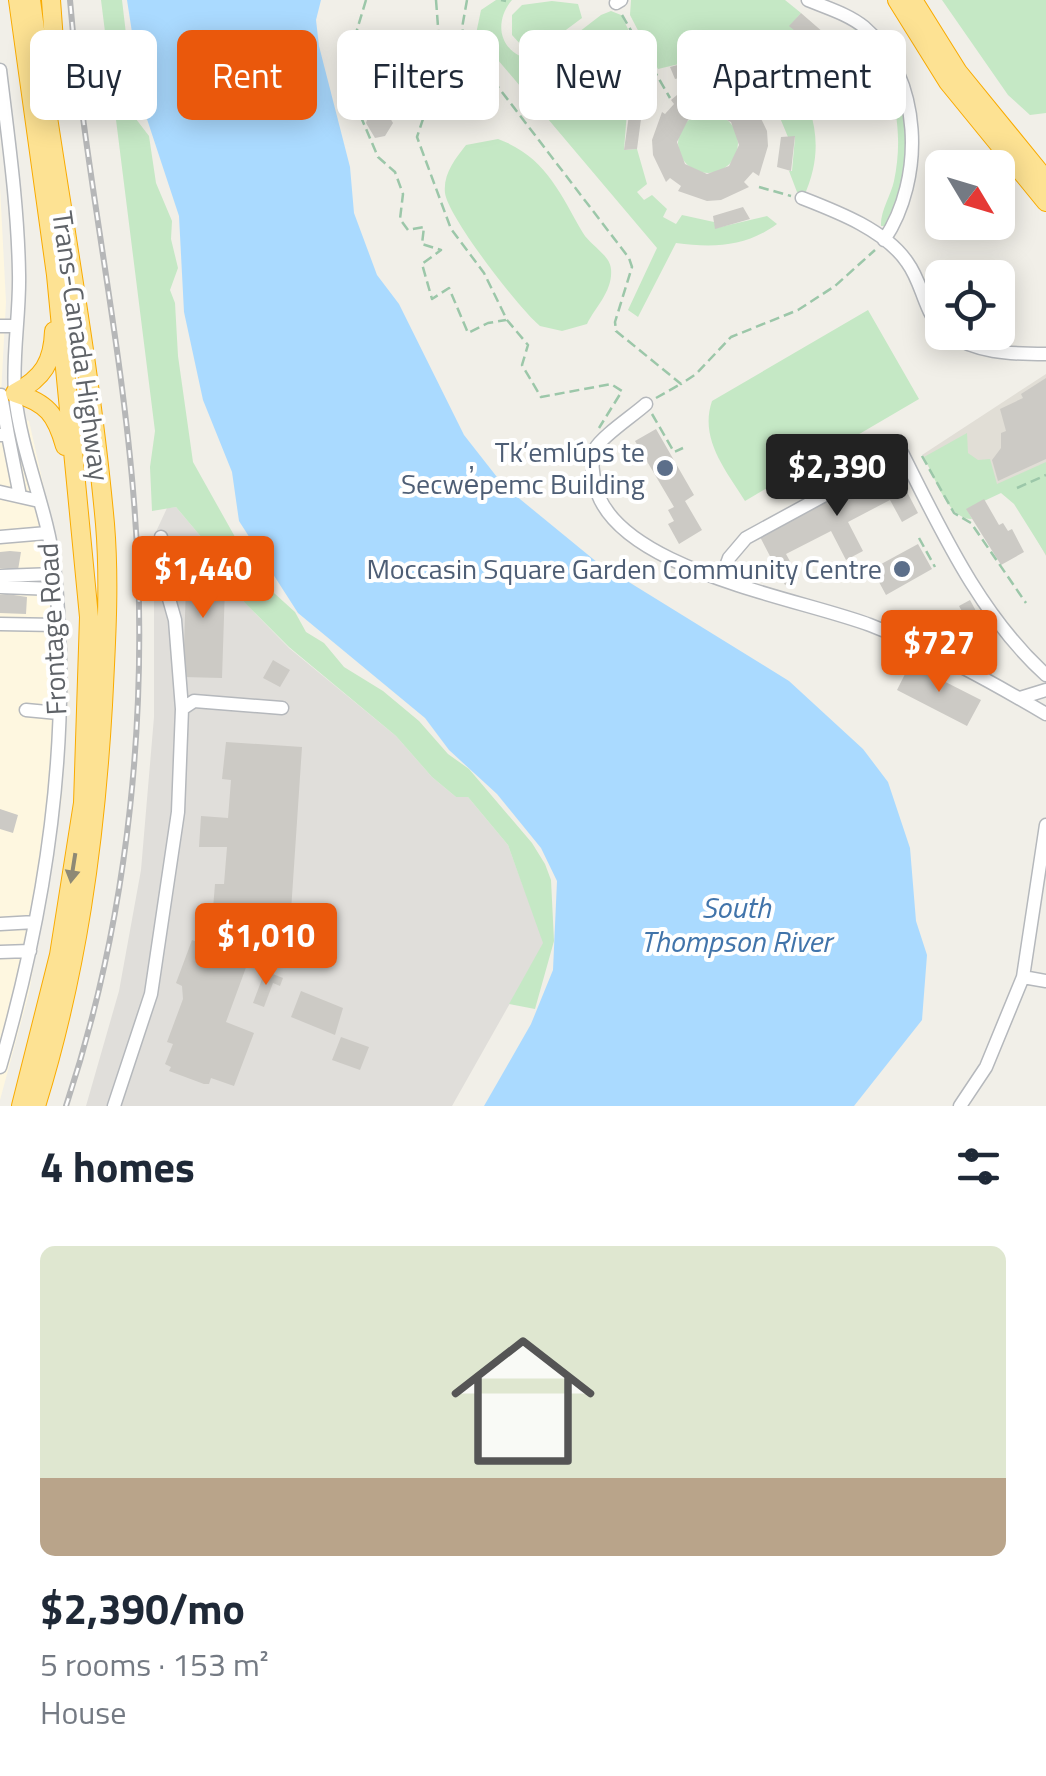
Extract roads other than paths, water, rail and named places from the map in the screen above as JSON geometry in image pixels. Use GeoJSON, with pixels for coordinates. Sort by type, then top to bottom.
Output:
{"type":"FeatureCollection","features":[{"type":"Feature","properties":{"kind":"highway","name":"Trans-Canada Highway"},"geometry":{"type":"LineString","coordinates":[[18,0],[56,275],[84,545],[88,712],[83,803],[59,955],[20,1106]]}},
{"type":"Feature","properties":{"kind":"highway","name":"Trans-Canada Highway"},"geometry":{"type":"LineString","coordinates":[[31,0],[105,526],[107,625],[97,813],[74,966],[36,1106]]}},
{"type":"Feature","properties":{"kind":"highway"},"geometry":{"type":"LineString","coordinates":[[51,0],[68,244]]}},
{"type":"Feature","properties":{"kind":"highway"},"geometry":{"type":"LineString","coordinates":[[897,0],[948,82],[1046,202]]}},
{"type":"Feature","properties":{"kind":"highway"},"geometry":{"type":"LineString","coordinates":[[913,0],[958,72],[1046,180]]}},
{"type":"Feature","properties":{"kind":"highway"},"geometry":{"type":"LineString","coordinates":[[6,394],[37,381],[50,362],[56,275]]}},
{"type":"Feature","properties":{"kind":"highway"},"geometry":{"type":"LineString","coordinates":[[6,394],[67,388],[92,420]]}},
{"type":"Feature","properties":{"kind":"highway"},"geometry":{"type":"LineString","coordinates":[[6,394],[38,400],[53,412],[70,469],[84,545]]}},
{"type":"Feature","properties":{"kind":"street"},"geometry":{"type":"LineString","coordinates":[[808,0],[866,29],[890,63],[905,100],[912,170],[902,208],[884,240]]}},
{"type":"Feature","properties":{"kind":"street","name":"Frontage Road"},"geometry":{"type":"LineString","coordinates":[[0,70],[6,187],[20,275],[6,394],[39,500],[54,574],[58,713],[50,843],[30,951],[0,1067]]}},
{"type":"Feature","properties":{"kind":"street"},"geometry":{"type":"LineString","coordinates":[[802,198],[884,240],[906,261],[925,308]]}},
{"type":"Feature","properties":{"kind":"street"},"geometry":{"type":"LineString","coordinates":[[0,326],[16,326]]}},
{"type":"Feature","properties":{"kind":"street"},"geometry":{"type":"LineString","coordinates":[[979,350],[994,354],[1046,354]]}},
{"type":"Feature","properties":{"kind":"street"},"geometry":{"type":"LineString","coordinates":[[6,394],[4,435],[20,496]]}},
{"type":"Feature","properties":{"kind":"street"},"geometry":{"type":"LineString","coordinates":[[646,404],[594,449],[596,492],[608,516],[630,537],[664,558],[866,623],[933,650],[1046,714]]}},
{"type":"Feature","properties":{"kind":"street"},"geometry":{"type":"LineString","coordinates":[[722,577],[729,558],[746,538],[902,454],[963,569],[994,617],[1020,651],[1046,675]]}},
{"type":"Feature","properties":{"kind":"street"},"geometry":{"type":"LineString","coordinates":[[0,492],[39,500]]}},
{"type":"Feature","properties":{"kind":"street"},"geometry":{"type":"LineString","coordinates":[[0,537],[47,534]]}},
{"type":"Feature","properties":{"kind":"street"},"geometry":{"type":"LineString","coordinates":[[114,1106],[151,994],[178,812],[182,709],[175,620],[162,574],[160,537]]}},
{"type":"Feature","properties":{"kind":"street"},"geometry":{"type":"LineString","coordinates":[[0,576],[54,574]]}},
{"type":"Feature","properties":{"kind":"street"},"geometry":{"type":"LineString","coordinates":[[0,588],[55,590]]}},
{"type":"Feature","properties":{"kind":"street"},"geometry":{"type":"LineString","coordinates":[[0,624],[57,624]]}},
{"type":"Feature","properties":{"kind":"street"},"geometry":{"type":"LineString","coordinates":[[1020,698],[1046,690]]}},
{"type":"Feature","properties":{"kind":"street"},"geometry":{"type":"LineString","coordinates":[[182,709],[194,701],[282,708]]}},
{"type":"Feature","properties":{"kind":"street"},"geometry":{"type":"LineString","coordinates":[[26,710],[58,713]]}},
{"type":"Feature","properties":{"kind":"street"},"geometry":{"type":"LineString","coordinates":[[960,1106],[986,1068],[1023,977],[1046,825]]}},
{"type":"Feature","properties":{"kind":"street"},"geometry":{"type":"LineString","coordinates":[[0,924],[35,922]]}},
{"type":"Feature","properties":{"kind":"street"},"geometry":{"type":"LineString","coordinates":[[0,952],[30,951]]}},
{"type":"Feature","properties":{"kind":"street"},"geometry":{"type":"LineString","coordinates":[[1023,977],[1046,981]]}},
{"type":"Feature","properties":{"kind":"water","name":"South Thompson River"},"geometry":{"type":"Polygon","coordinates":[[[127,0],[321,0],[316,20],[319,46],[350,167],[354,213],[377,275],[399,304],[464,435],[504,486],[598,563],[789,681],[863,749],[888,782],[910,848],[916,921],[927,955],[922,1020],[854,1106],[484,1106],[531,1024],[553,970],[557,881],[541,848],[497,794],[449,750],[425,718],[298,613],[239,521],[232,472],[203,400],[184,312],[179,216],[147,120],[157,120],[157,30],[132,30],[127,0]]]}},
{"type":"Feature","properties":{"kind":"railway"},"geometry":{"type":"LineString","coordinates":[[66,1106],[88,1033],[120,884],[130,808],[139,655],[128,439],[70,0]]}},
{"type":"Feature","properties":{"kind":"place","name":"Tk’emlúps te Secwe̓pemc Building"},"geometry":{"type":"Point","coordinates":[665,468]}},
{"type":"Feature","properties":{"kind":"place","name":"Moccasin Square Garden Community Centre"},"geometry":{"type":"Point","coordinates":[902,569]}}]}
